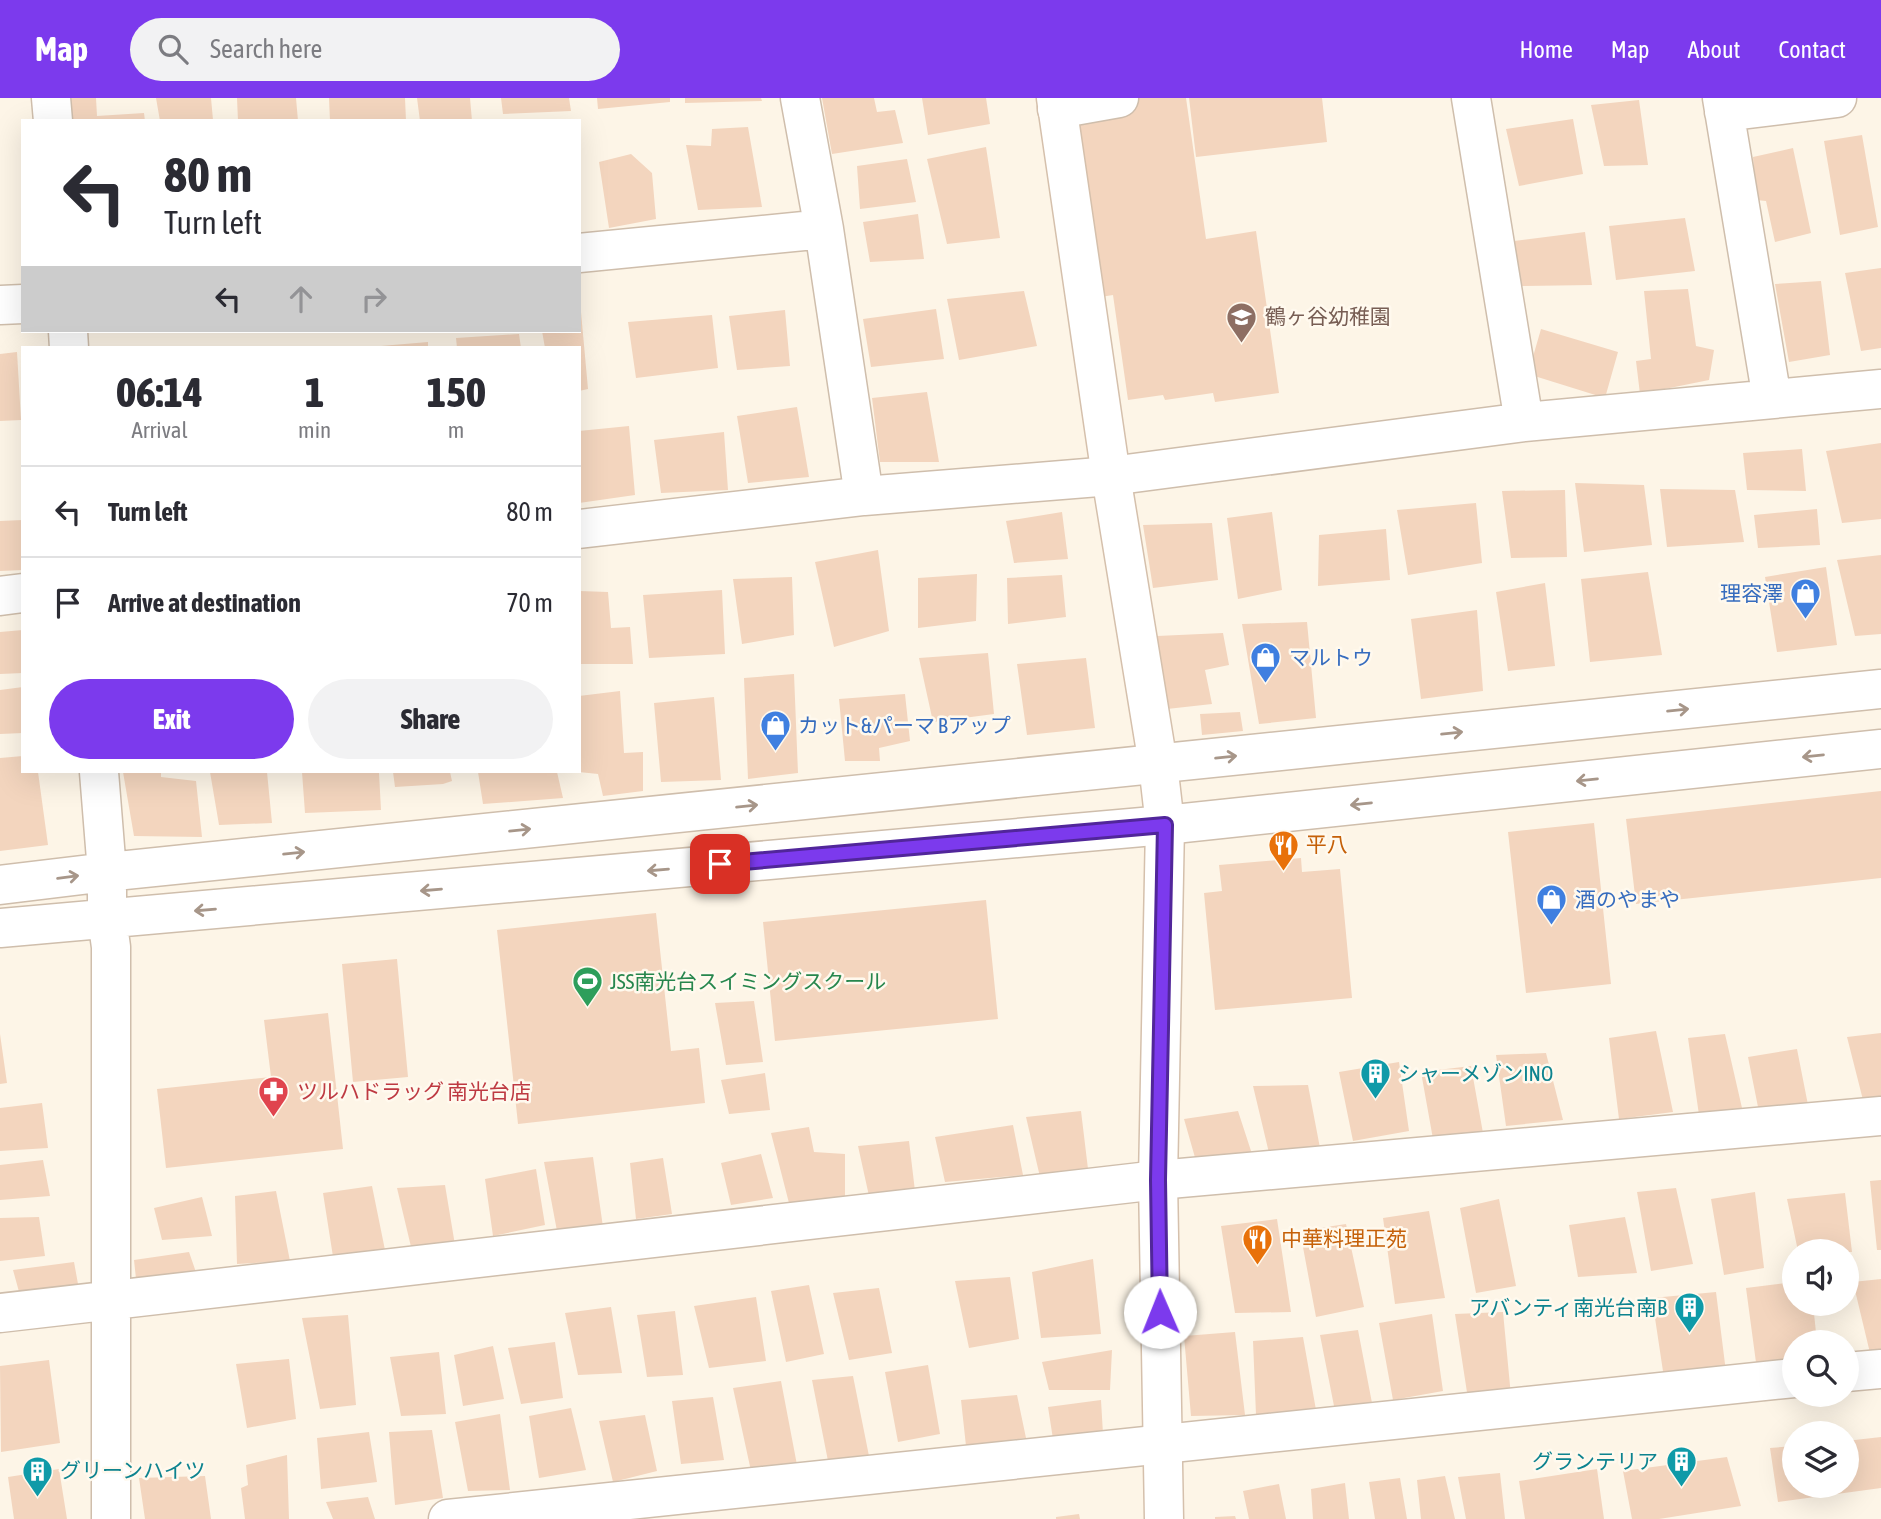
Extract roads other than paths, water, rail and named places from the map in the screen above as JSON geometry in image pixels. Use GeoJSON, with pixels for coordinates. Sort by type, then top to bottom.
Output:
{"type":"FeatureCollection","features":[{"type":"Feature","properties":{"kind":"street"},"geometry":{"type":"LineString","coordinates":[[51,98],[53,119]]}},
{"type":"Feature","properties":{"kind":"street"},"geometry":{"type":"LineString","coordinates":[[800,98],[824,229],[864,496]]}},
{"type":"Feature","properties":{"kind":"street"},"geometry":{"type":"LineString","coordinates":[[1119,98],[1057,103],[1111,476],[1158,764],[1165,825],[1158,1180],[1164,1519]]}},
{"type":"Feature","properties":{"kind":"street"},"geometry":{"type":"LineString","coordinates":[[1471,98],[1524,422]]}},
{"type":"Feature","properties":{"kind":"street"},"geometry":{"type":"LineString","coordinates":[[1772,399],[1723,105],[1837,98]]}},
{"type":"Feature","properties":{"kind":"street"},"geometry":{"type":"LineString","coordinates":[[581,253],[824,229]]}},
{"type":"Feature","properties":{"kind":"street"},"geometry":{"type":"LineString","coordinates":[[0,305],[21,304]]}},
{"type":"Feature","properties":{"kind":"street"},"geometry":{"type":"LineString","coordinates":[[581,529],[864,496],[1111,476],[1524,422],[1881,388]]}},
{"type":"Feature","properties":{"kind":"street"},"geometry":{"type":"LineString","coordinates":[[0,596],[21,593]]}},
{"type":"Feature","properties":{"kind":"street"},"geometry":{"type":"LineString","coordinates":[[0,885],[1881,688]]}},
{"type":"Feature","properties":{"kind":"street"},"geometry":{"type":"LineString","coordinates":[[0,928],[1165,825],[1881,749]]}},
{"type":"Feature","properties":{"kind":"street"},"geometry":{"type":"LineString","coordinates":[[99,773],[111,947],[111,1519]]}},
{"type":"Feature","properties":{"kind":"street"},"geometry":{"type":"LineString","coordinates":[[0,1313],[1158,1180],[1881,1116]]}},
{"type":"Feature","properties":{"kind":"street"},"geometry":{"type":"LineString","coordinates":[[1859,1371],[1881,1368]]}},
{"type":"Feature","properties":{"kind":"street"},"geometry":{"type":"LineString","coordinates":[[448,1519],[1782,1379]]}},
{"type":"Feature","properties":{"kind":"place","name":"鶴ヶ谷幼稚園"},"geometry":{"type":"Point","coordinates":[1242,344]}},
{"type":"Feature","properties":{"kind":"place","name":"理容澤"},"geometry":{"type":"Point","coordinates":[1806,621]}},
{"type":"Feature","properties":{"kind":"place","name":"マルトウ"},"geometry":{"type":"Point","coordinates":[1266,685]}},
{"type":"Feature","properties":{"kind":"place","name":"カット&パーマ Bアップ"},"geometry":{"type":"Point","coordinates":[775,753]}},
{"type":"Feature","properties":{"kind":"place","name":"平八"},"geometry":{"type":"Point","coordinates":[1283,872]}},
{"type":"Feature","properties":{"kind":"place","name":"酒のやまや"},"geometry":{"type":"Point","coordinates":[1552,927]}},
{"type":"Feature","properties":{"kind":"place","name":"JSS南光台スイミングスクール"},"geometry":{"type":"Point","coordinates":[587,1009]}},
{"type":"Feature","properties":{"kind":"place","name":"シャーメゾンINO"},"geometry":{"type":"Point","coordinates":[1375,1101]}},
{"type":"Feature","properties":{"kind":"place","name":"ツルハドラッグ 南光台店"},"geometry":{"type":"Point","coordinates":[274,1119]}},
{"type":"Feature","properties":{"kind":"place","name":"中華料理正苑"},"geometry":{"type":"Point","coordinates":[1258,1266]}},
{"type":"Feature","properties":{"kind":"place","name":"アバンティ南光台南B"},"geometry":{"type":"Point","coordinates":[1690,1335]}},
{"type":"Feature","properties":{"kind":"place","name":"グランテリア"},"geometry":{"type":"Point","coordinates":[1681,1489]}},
{"type":"Feature","properties":{"kind":"place","name":"グリーンハイツ"},"geometry":{"type":"Point","coordinates":[37,1498]}}]}
